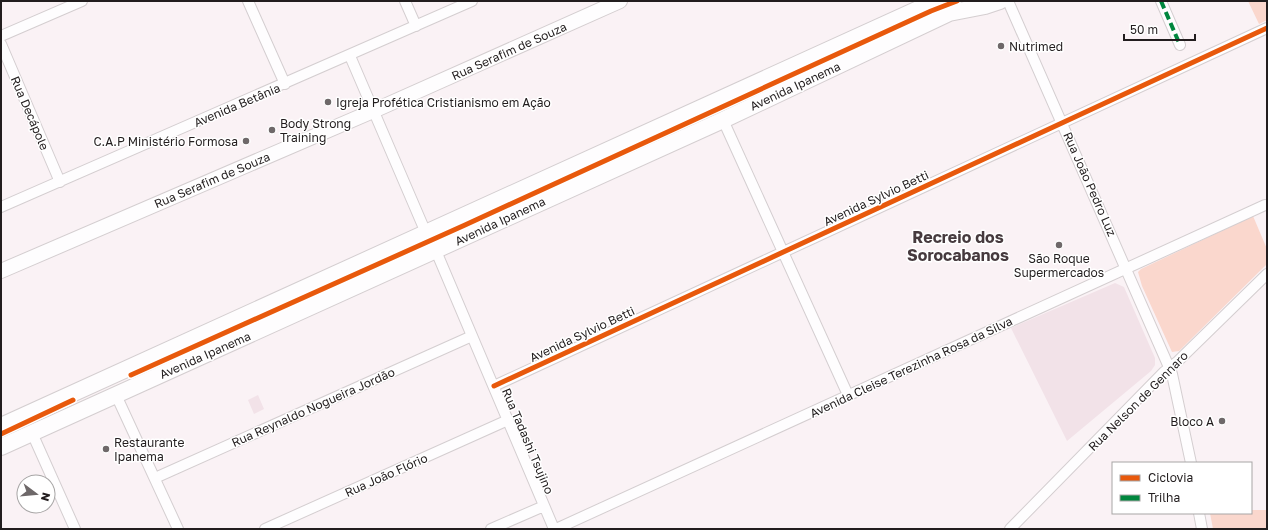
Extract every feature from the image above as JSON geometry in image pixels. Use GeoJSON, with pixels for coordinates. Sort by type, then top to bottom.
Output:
{"type":"FeatureCollection","features":[{"type":"Feature","properties":{"kind":"main road","name":"Avenida Ipanema"},"geometry":{"type":"LineString","coordinates":[[1,426],[936,1]]}},
{"type":"Feature","properties":{"kind":"main road","name":"Avenida Ipanema"},"geometry":{"type":"LineString","coordinates":[[1,447],[723,120],[949,13],[984,6],[1000,1]]}},
{"type":"Feature","properties":{"kind":"street"},"geometry":{"type":"LineString","coordinates":[[1,36],[82,1]]}},
{"type":"Feature","properties":{"kind":"street"},"geometry":{"type":"LineString","coordinates":[[248,1],[285,84]]}},
{"type":"Feature","properties":{"kind":"street"},"geometry":{"type":"LineString","coordinates":[[405,1],[416,26]]}},
{"type":"Feature","properties":{"kind":"street","name":"Avenida Betânia"},"geometry":{"type":"LineString","coordinates":[[1,208],[350,56],[472,1]]}},
{"type":"Feature","properties":{"kind":"street","name":"Rua Serafim de Souza"},"geometry":{"type":"LineString","coordinates":[[1,270],[374,111],[620,1]]}},
{"type":"Feature","properties":{"kind":"street","name":"Rua João Pedro Luz"},"geometry":{"type":"LineString","coordinates":[[1008,1],[1063,122],[1170,368],[1191,462]]}},
{"type":"Feature","properties":{"kind":"street"},"geometry":{"type":"LineString","coordinates":[[1161,1],[1180,45]]}},
{"type":"Feature","properties":{"kind":"street","name":"Avenida Sylvio Betti"},"geometry":{"type":"LineString","coordinates":[[494,386],[1267,28]]}},
{"type":"Feature","properties":{"kind":"street","name":"Rua Decápole"},"geometry":{"type":"LineString","coordinates":[[2,48],[60,182]]}},
{"type":"Feature","properties":{"kind":"street"},"geometry":{"type":"LineString","coordinates":[[350,56],[426,233]]}},
{"type":"Feature","properties":{"kind":"street"},"geometry":{"type":"LineString","coordinates":[[723,120],[848,395]]}},
{"type":"Feature","properties":{"kind":"street","name":"Avenida Cleise Terezinha Rosa da Silva"},"geometry":{"type":"LineString","coordinates":[[555,529],[1266,205]]}},
{"type":"Feature","properties":{"kind":"street","name":"Rua Tadashi Tsujino"},"geometry":{"type":"LineString","coordinates":[[436,251],[555,529]]}},
{"type":"Feature","properties":{"kind":"street","name":"Rua Nelson de Gennaro"},"geometry":{"type":"LineString","coordinates":[[1010,529],[1170,368],[1267,274]]}},
{"type":"Feature","properties":{"kind":"street","name":"Rua Reynaldo Nogueira Jordão"},"geometry":{"type":"LineString","coordinates":[[155,478],[472,336]]}},
{"type":"Feature","properties":{"kind":"street"},"geometry":{"type":"LineString","coordinates":[[116,395],[178,529]]}},
{"type":"Feature","properties":{"kind":"street","name":"Rua João Flório"},"geometry":{"type":"LineString","coordinates":[[265,529],[508,420]]}},
{"type":"Feature","properties":{"kind":"street"},"geometry":{"type":"LineString","coordinates":[[32,433],[75,529]]}},
{"type":"Feature","properties":{"kind":"street"},"geometry":{"type":"LineString","coordinates":[[491,529],[544,506]]}},
{"type":"Feature","properties":{"kind":"street"},"geometry":{"type":"LineString","coordinates":[[1200,514],[1202,529]]}},
{"type":"Feature","properties":{"kind":"lane"},"geometry":{"type":"LineString","coordinates":[[1,430],[375,259],[386,251]]}},
{"type":"Feature","properties":{"kind":"lane"},"geometry":{"type":"LineString","coordinates":[[127,381],[379,266],[397,268]]}},
{"type":"Feature","properties":{"kind":"lane"},"geometry":{"type":"LineString","coordinates":[[1,439],[77,404]]}},
{"type":"Feature","properties":{"kind":"shaded area"},"geometry":{"type":"Polygon","coordinates":[[[1248,1],[1267,1],[1267,20],[1259,24],[1248,1]]]}},
{"type":"Feature","properties":{"kind":"shaded area"},"geometry":{"type":"Polygon","coordinates":[[[1253,216],[1267,249],[1267,264],[1179,351],[1172,352],[1142,286],[1138,272],[1141,269],[1253,216]]]}},
{"type":"Feature","properties":{"kind":"shaded area"},"geometry":{"type":"Polygon","coordinates":[[[1115,283],[1124,287],[1155,358],[1155,365],[1151,371],[1067,441],[1011,328],[1115,283]]]}},
{"type":"Feature","properties":{"kind":"shaded area"},"geometry":{"type":"Polygon","coordinates":[[[258,395],[264,409],[254,414],[248,400],[258,395]]]}},
{"type":"Feature","properties":{"kind":"shaded area"},"geometry":{"type":"Polygon","coordinates":[[[1252,510],[1267,510],[1267,529],[1213,529],[1210,514],[1252,514],[1252,510]]]}},
{"type":"Feature","properties":{"kind":"marked path"},"geometry":{"type":"LineString","coordinates":[[1161,1],[1180,45]]}},
{"type":"Feature","properties":{"kind":"cycle path"},"geometry":{"type":"LineString","coordinates":[[131,375],[465,225],[931,11],[957,1]]}},
{"type":"Feature","properties":{"kind":"cycle path"},"geometry":{"type":"LineString","coordinates":[[494,386],[1267,28]]}},
{"type":"Feature","properties":{"kind":"cycle path"},"geometry":{"type":"LineString","coordinates":[[1,434],[73,400]]}},
{"type":"Feature","properties":{"kind":"place","name":"Nutrimed"},"geometry":{"type":"Point","coordinates":[1001,46]}},
{"type":"Feature","properties":{"kind":"place","name":"Igreja Profética Cristianismo em Ação"},"geometry":{"type":"Point","coordinates":[328,102]}},
{"type":"Feature","properties":{"kind":"place","name":"Body Strong Training"},"geometry":{"type":"Point","coordinates":[272,130]}},
{"type":"Feature","properties":{"kind":"place","name":"C.A.P Ministério Formosa"},"geometry":{"type":"Point","coordinates":[246,141]}},
{"type":"Feature","properties":{"kind":"place","name":"São Roque Supermercados"},"geometry":{"type":"Point","coordinates":[1059,245]}},
{"type":"Feature","properties":{"kind":"place","name":"Bloco A"},"geometry":{"type":"Point","coordinates":[1222,421]}},
{"type":"Feature","properties":{"kind":"place","name":"Restaurante Ipanema"},"geometry":{"type":"Point","coordinates":[106,449]}},
{"type":"Feature","properties":{"kind":"district","name":"Recreio dos Sorocabanos"},"geometry":{"type":"Point","coordinates":[958,246]}}]}
